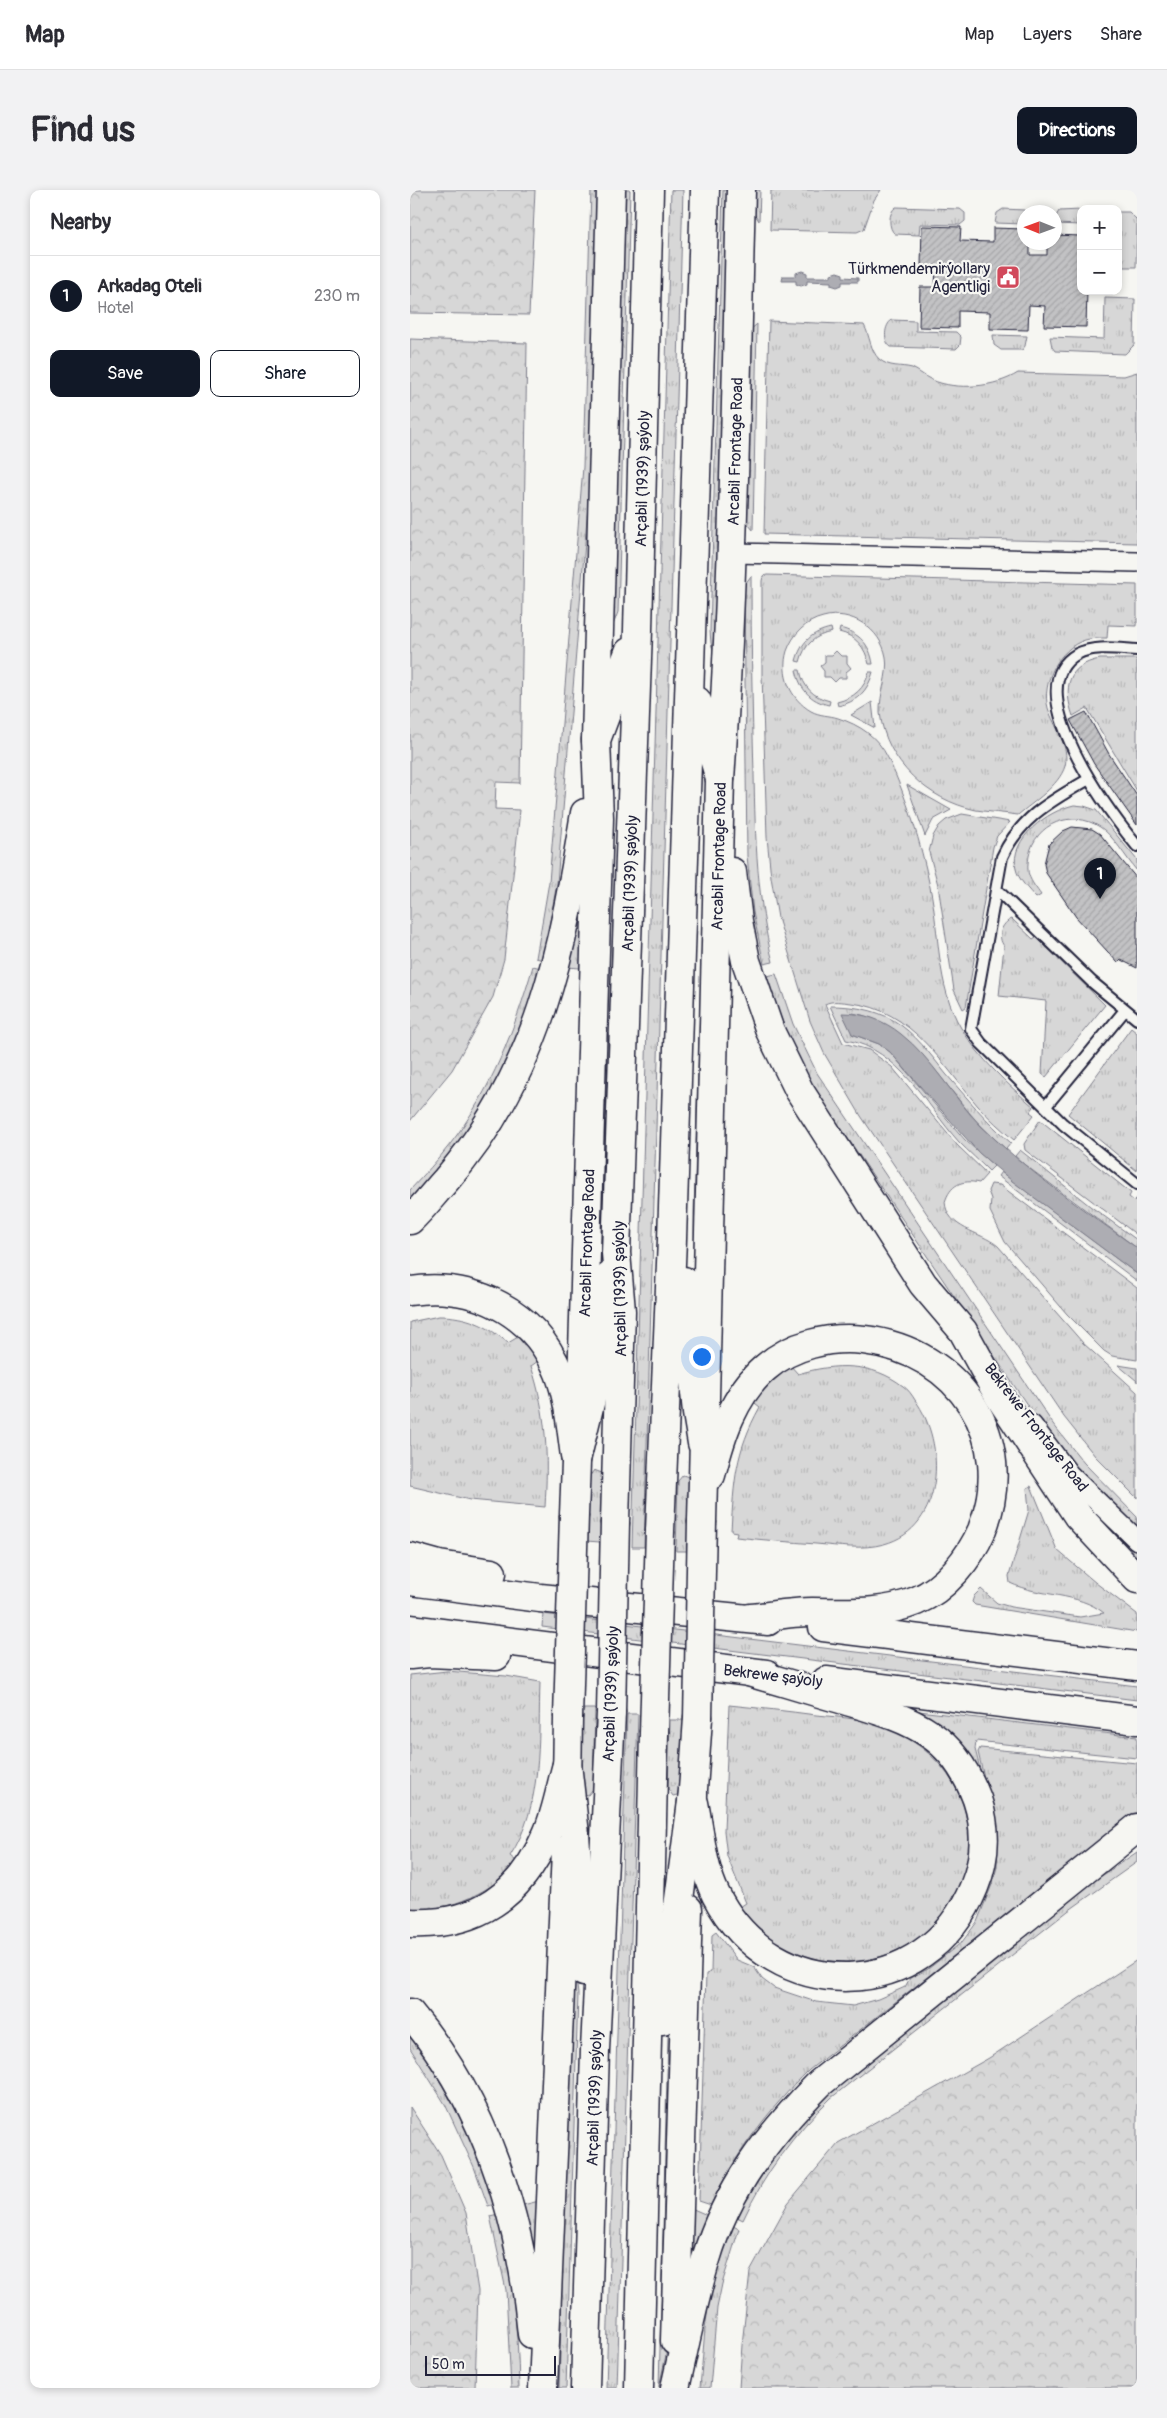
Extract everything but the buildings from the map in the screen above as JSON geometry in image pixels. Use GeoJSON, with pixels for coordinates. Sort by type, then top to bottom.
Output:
{"type":"FeatureCollection","features":[{"type":"Feature","properties":{"kind":"main road","name":"Arcabil Frontage Road"},"geometry":{"type":"LineString","coordinates":[[567,1764],[576,1460],[583,1360],[599,828],[596,740],[610,190]]}},
{"type":"Feature","properties":{"kind":"main road","name":"Arçabil (1939) şaýoly"},"geometry":{"type":"LineString","coordinates":[[585,2388],[595,2050],[610,1713],[621,1311],[616,1252],[638,630],[649,190]]}},
{"type":"Feature","properties":{"kind":"main road"},"geometry":{"type":"LineString","coordinates":[[639,2388],[660,1531],[672,1239],[705,190]]}},
{"type":"Feature","properties":{"kind":"main road","name":"Arcabil Frontage Road"},"geometry":{"type":"LineString","coordinates":[[702,1517],[702,1443],[720,779],[727,682],[732,553],[741,190]]}},
{"type":"Feature","properties":{"kind":"main road"},"geometry":{"type":"LineString","coordinates":[[410,1220],[454,1170],[489,1125],[516,1076],[539,1019],[562,940],[573,892],[596,740],[638,630]]}},
{"type":"Feature","properties":{"kind":"main road"},"geometry":{"type":"LineString","coordinates":[[690,679],[720,779],[738,921],[746,961],[770,1031],[807,1104],[917,1276],[963,1331],[999,1396],[1078,1516],[1137,1579]]}},
{"type":"Feature","properties":{"kind":"main road"},"geometry":{"type":"LineString","coordinates":[[672,1239],[683,1272],[697,1413],[702,1443]]}},
{"type":"Feature","properties":{"kind":"main road"},"geometry":{"type":"LineString","coordinates":[[576,1460],[591,1399],[603,1305],[616,1252]]}},
{"type":"Feature","properties":{"kind":"main road"},"geometry":{"type":"LineString","coordinates":[[410,1291],[445,1288],[466,1292],[490,1300],[512,1313],[533,1334],[548,1351],[559,1373],[568,1407],[576,1460]]}},
{"type":"Feature","properties":{"kind":"main road"},"geometry":{"type":"LineString","coordinates":[[674,2388],[692,1794],[698,1718],[702,1517],[717,1453],[736,1403],[765,1368],[809,1344],[840,1339],[856,1339],[902,1348],[925,1358],[953,1382],[974,1408],[991,1448],[994,1482],[992,1499],[978,1538],[966,1560],[949,1577],[918,1600],[883,1611],[809,1612],[751,1618]]}},
{"type":"Feature","properties":{"kind":"main road"},"geometry":{"type":"LineString","coordinates":[[410,1557],[439,1565],[494,1573],[540,1598]]}},
{"type":"Feature","properties":{"kind":"main road"},"geometry":{"type":"LineString","coordinates":[[410,1581],[540,1598],[751,1618],[1137,1666]]}},
{"type":"Feature","properties":{"kind":"main road","name":"Bekrewe şaýoly"},"geometry":{"type":"LineString","coordinates":[[410,1629],[1137,1720]]}},
{"type":"Feature","properties":{"kind":"main road"},"geometry":{"type":"LineString","coordinates":[[410,1655],[428,1653],[494,1657],[538,1645]]}},
{"type":"Feature","properties":{"kind":"main road"},"geometry":{"type":"LineString","coordinates":[[692,1794],[706,1865],[715,1894],[728,1916],[741,1932],[763,1952],[784,1965],[801,1971],[829,1976],[858,1976],[879,1973],[900,1966],[938,1941],[956,1921],[970,1898],[982,1868],[985,1835],[980,1809],[972,1784],[954,1757],[932,1736],[898,1717],[749,1672]]}},
{"type":"Feature","properties":{"kind":"main road"},"geometry":{"type":"LineString","coordinates":[[567,1764],[575,1834],[585,1989],[595,2050]]}},
{"type":"Feature","properties":{"kind":"main road"},"geometry":{"type":"LineString","coordinates":[[410,1923],[451,1922],[470,1916],[498,1901],[518,1882],[532,1863],[547,1834],[567,1764]]}},
{"type":"Feature","properties":{"kind":"main road"},"geometry":{"type":"LineString","coordinates":[[543,2388],[566,1855],[567,1764]]}},
{"type":"Feature","properties":{"kind":"main road"},"geometry":{"type":"LineString","coordinates":[[643,2170],[692,1794]]}},
{"type":"Feature","properties":{"kind":"main road"},"geometry":{"type":"LineString","coordinates":[[674,2388],[706,2259],[718,2225],[746,2171],[784,2119],[820,2083],[1057,1894],[1112,1846],[1137,1828]]}},
{"type":"Feature","properties":{"kind":"main road"},"geometry":{"type":"LineString","coordinates":[[410,2013],[448,2066],[480,2125],[501,2177],[515,2223],[526,2279],[538,2388]]}},
{"type":"Feature","properties":{"kind":"street"},"geometry":{"type":"LineString","coordinates":[[732,553],[1137,562]]}},
{"type":"Feature","properties":{"kind":"street","name":"Bekrewe Frontage Road"},"geometry":{"type":"LineString","coordinates":[[963,1331],[1069,1474],[1137,1540]]}},
{"type":"Feature","properties":{"kind":"street"},"geometry":{"type":"LineString","coordinates":[[1057,1894],[1137,1844]]}},
{"type":"Feature","properties":{"kind":"lane"},"geometry":{"type":"LineString","coordinates":[[1137,650],[1087,650],[1076,655],[1059,676],[1056,689],[1057,708],[1062,724],[1089,779],[1137,846]]}},
{"type":"Feature","properties":{"kind":"lane"},"geometry":{"type":"LineString","coordinates":[[1089,779],[1048,803],[1023,823],[1009,841],[1002,857],[971,1029],[982,1043],[1063,1124],[1137,1184]]}},
{"type":"Feature","properties":{"kind":"lane"},"geometry":{"type":"LineString","coordinates":[[997,890],[1063,955],[1137,1019]]}},
{"type":"Feature","properties":{"kind":"lane"},"geometry":{"type":"LineString","coordinates":[[1046,1106],[1125,1010]]}},
{"type":"Feature","properties":{"kind":"green space"},"geometry":{"type":"Polygon","coordinates":[[[410,190],[535,190],[529,315],[410,313],[410,190]]]}},
{"type":"Feature","properties":{"kind":"green space"},"geometry":{"type":"Polygon","coordinates":[[[591,190],[598,190],[588,506],[557,883],[543,960],[536,958],[549,882],[583,467],[591,190]]]}},
{"type":"Feature","properties":{"kind":"green space"},"geometry":{"type":"Polygon","coordinates":[[[621,190],[630,190],[618,612],[609,636],[621,190]]]}},
{"type":"Feature","properties":{"kind":"green space"},"geometry":{"type":"Polygon","coordinates":[[[671,190],[683,190],[644,1547],[632,1547],[671,190]]]}},
{"type":"Feature","properties":{"kind":"green space"},"geometry":{"type":"Polygon","coordinates":[[[723,190],[730,190],[716,660],[710,631],[723,190]]]}},
{"type":"Feature","properties":{"kind":"green space"},"geometry":{"type":"Polygon","coordinates":[[[752,190],[760,190],[759,221],[754,213],[752,190]]]}},
{"type":"Feature","properties":{"kind":"green space"},"geometry":{"type":"Polygon","coordinates":[[[771,190],[881,190],[874,200],[864,229],[857,232],[770,230],[771,190]]]}},
{"type":"Feature","properties":{"kind":"green space"},"geometry":{"type":"Polygon","coordinates":[[[896,207],[960,209],[965,213],[965,221],[960,225],[920,224],[919,235],[895,234],[891,228],[890,216],[896,207]]]}},
{"type":"Feature","properties":{"kind":"green space"},"geometry":{"type":"Polygon","coordinates":[[[1003,209],[1017,210],[1017,224],[995,223],[997,213],[1003,209]]]}},
{"type":"Feature","properties":{"kind":"green space"},"geometry":{"type":"Polygon","coordinates":[[[1077,210],[1077,225],[1062,224],[1062,211],[1077,210]]]}},
{"type":"Feature","properties":{"kind":"green space"},"geometry":{"type":"Polygon","coordinates":[[[1122,212],[1129,212],[1137,220],[1136,267],[1122,267],[1122,212]]]}},
{"type":"Feature","properties":{"kind":"green space"},"geometry":{"type":"Polygon","coordinates":[[[1105,298],[1135,299],[1134,345],[1125,354],[1055,351],[1050,337],[1104,339],[1105,298]]]}},
{"type":"Feature","properties":{"kind":"green space"},"geometry":{"type":"Polygon","coordinates":[[[892,320],[916,321],[916,331],[956,332],[961,337],[960,345],[956,349],[891,347],[888,345],[885,334],[889,322],[892,320]]]}},
{"type":"Feature","properties":{"kind":"green space"},"geometry":{"type":"Polygon","coordinates":[[[769,321],[864,325],[876,355],[883,362],[912,368],[932,380],[953,386],[976,386],[999,382],[1018,373],[1124,376],[1137,372],[1137,543],[764,534],[769,321]]]}},
{"type":"Feature","properties":{"kind":"green space"},"geometry":{"type":"Polygon","coordinates":[[[757,324],[753,530],[745,520],[749,331],[757,324]]]}},
{"type":"Feature","properties":{"kind":"green space"},"geometry":{"type":"Polygon","coordinates":[[[993,335],[1027,336],[1022,350],[1001,350],[994,345],[993,335]]]}},
{"type":"Feature","properties":{"kind":"green space"},"geometry":{"type":"Polygon","coordinates":[[[410,339],[527,343],[520,783],[496,782],[495,809],[520,810],[504,959],[493,997],[452,1070],[410,1121],[410,339]]]}},
{"type":"Feature","properties":{"kind":"green space"},"geometry":{"type":"Polygon","coordinates":[[[751,576],[756,845],[763,915],[773,962],[764,964],[753,912],[747,856],[744,590],[745,584],[751,576]]]}},
{"type":"Feature","properties":{"kind":"green space"},"geometry":{"type":"Polygon","coordinates":[[[763,576],[1137,585],[1137,626],[1108,625],[1107,638],[1087,639],[1076,644],[1067,650],[1054,668],[1047,688],[1048,708],[1061,736],[1066,758],[1065,766],[1051,787],[1018,815],[976,810],[942,798],[926,788],[900,763],[884,731],[880,713],[887,664],[886,657],[878,638],[863,623],[844,616],[834,615],[811,622],[801,629],[793,639],[787,651],[785,668],[788,685],[797,700],[814,713],[838,718],[861,728],[874,738],[888,758],[913,821],[922,854],[930,887],[943,977],[953,1012],[976,1050],[1004,1080],[1034,1107],[1030,1112],[1034,1115],[1014,1140],[978,1106],[924,1041],[908,1027],[872,1007],[841,1002],[825,1004],[843,1043],[869,1050],[892,1067],[957,1145],[987,1174],[979,1183],[967,1182],[953,1187],[945,1202],[947,1211],[952,1218],[958,1224],[998,1246],[1083,1343],[1137,1392],[1137,1498],[1095,1456],[1064,1417],[861,1116],[824,1053],[810,1021],[778,918],[767,837],[762,674],[762,581],[763,576]]]}},
{"type":"Feature","properties":{"kind":"green space"},"geometry":{"type":"Polygon","coordinates":[[[831,628],[832,632],[815,638],[807,646],[800,662],[796,661],[801,648],[808,639],[818,632],[831,628]]]}},
{"type":"Feature","properties":{"kind":"green space"},"geometry":{"type":"Polygon","coordinates":[[[840,628],[853,633],[862,640],[872,657],[873,664],[869,664],[865,652],[859,643],[850,636],[839,632],[840,628]]]}},
{"type":"Feature","properties":{"kind":"green space"},"geometry":{"type":"Polygon","coordinates":[[[836,651],[841,656],[847,656],[847,663],[851,668],[846,672],[846,678],[839,678],[835,682],[830,677],[824,677],[824,671],[820,666],[825,662],[825,655],[832,655],[836,651]]]}},
{"type":"Feature","properties":{"kind":"green space"},"geometry":{"type":"Polygon","coordinates":[[[1100,659],[1137,659],[1137,791],[1087,708],[1073,716],[1070,706],[1068,687],[1074,672],[1080,666],[1100,659]]]}},
{"type":"Feature","properties":{"kind":"green space"},"geometry":{"type":"Polygon","coordinates":[[[796,670],[800,670],[806,686],[814,694],[830,701],[829,705],[816,701],[807,693],[800,683],[796,670]]]}},
{"type":"Feature","properties":{"kind":"green space"},"geometry":{"type":"Polygon","coordinates":[[[869,672],[873,672],[871,679],[861,695],[851,702],[838,706],[837,702],[854,695],[862,687],[869,672]]]}},
{"type":"Feature","properties":{"kind":"green space"},"geometry":{"type":"Polygon","coordinates":[[[872,702],[875,728],[851,715],[872,702]]]}},
{"type":"Feature","properties":{"kind":"green space"},"geometry":{"type":"Polygon","coordinates":[[[907,785],[951,810],[933,820],[925,836],[907,785]]]}},
{"type":"Feature","properties":{"kind":"green space"},"geometry":{"type":"Polygon","coordinates":[[[706,789],[711,808],[695,1314],[694,1212],[706,789]]]}},
{"type":"Feature","properties":{"kind":"green space"},"geometry":{"type":"Polygon","coordinates":[[[1074,805],[1096,810],[1137,860],[1137,871],[1115,841],[1100,827],[1078,819],[1056,822],[1039,835],[1029,856],[1029,875],[1041,895],[1036,898],[1017,873],[1015,858],[1018,847],[1024,837],[1042,820],[1053,813],[1074,805]]]}},
{"type":"Feature","properties":{"kind":"green space"},"geometry":{"type":"Polygon","coordinates":[[[962,814],[1010,822],[997,836],[993,847],[966,1007],[963,1009],[954,990],[938,885],[929,852],[933,836],[939,826],[946,820],[962,814]]]}},
{"type":"Feature","properties":{"kind":"green space"},"geometry":{"type":"Polygon","coordinates":[[[583,919],[580,968],[567,967],[578,923],[583,919]]]}},
{"type":"Feature","properties":{"kind":"green space"},"geometry":{"type":"Polygon","coordinates":[[[1012,919],[1033,939],[1036,937],[1105,1005],[1046,1077],[1042,1074],[1046,1001],[999,996],[1004,946],[1001,939],[1001,931],[1005,924],[1012,919]]]}},
{"type":"Feature","properties":{"kind":"green space"},"geometry":{"type":"Polygon","coordinates":[[[533,966],[541,968],[517,1038],[496,1084],[457,1147],[410,1202],[410,1190],[451,1143],[490,1081],[510,1036],[533,966]]]}},
{"type":"Feature","properties":{"kind":"green space"},"geometry":{"type":"Polygon","coordinates":[[[776,974],[793,1024],[817,1073],[1053,1424],[1084,1463],[1137,1517],[1137,1532],[1103,1501],[1046,1433],[810,1082],[786,1030],[771,990],[767,976],[776,974]]]}},
{"type":"Feature","properties":{"kind":"green space"},"geometry":{"type":"Polygon","coordinates":[[[830,1006],[854,1008],[886,1016],[901,1025],[915,1038],[977,1110],[1011,1143],[1006,1149],[986,1131],[932,1066],[904,1038],[872,1018],[853,1013],[852,1034],[879,1044],[890,1052],[965,1140],[994,1166],[989,1171],[959,1142],[923,1096],[896,1066],[865,1045],[846,1040],[830,1006]]]}},
{"type":"Feature","properties":{"kind":"green space"},"geometry":{"type":"Polygon","coordinates":[[[1131,1028],[1137,1033],[1137,1171],[1068,1114],[1131,1028]]]}},
{"type":"Feature","properties":{"kind":"green space"},"geometry":{"type":"Polygon","coordinates":[[[1040,1120],[1131,1193],[1129,1197],[1134,1201],[1137,1198],[1137,1235],[1025,1150],[1024,1144],[1040,1120]]]}},
{"type":"Feature","properties":{"kind":"green space"},"geometry":{"type":"Polygon","coordinates":[[[1020,1150],[1090,1206],[1137,1240],[1137,1248],[1025,1165],[1015,1156],[1020,1150]]]}},
{"type":"Feature","properties":{"kind":"green space"},"geometry":{"type":"Polygon","coordinates":[[[1001,1172],[1137,1274],[1137,1281],[998,1176],[1001,1172]]]}},
{"type":"Feature","properties":{"kind":"green space"},"geometry":{"type":"Polygon","coordinates":[[[991,1184],[1000,1185],[1137,1288],[1137,1360],[1112,1356],[1104,1351],[1067,1314],[1005,1242],[990,1211],[991,1199],[988,1191],[991,1184]]]}},
{"type":"Feature","properties":{"kind":"green space"},"geometry":{"type":"Polygon","coordinates":[[[439,1316],[449,1316],[476,1323],[492,1331],[508,1343],[518,1337],[524,1345],[529,1342],[541,1359],[531,1366],[540,1402],[545,1436],[545,1507],[470,1500],[410,1486],[410,1322],[439,1316]]]}},
{"type":"Feature","properties":{"kind":"green space"},"geometry":{"type":"Polygon","coordinates":[[[790,1365],[798,1374],[812,1370],[839,1367],[853,1367],[879,1372],[905,1387],[913,1396],[925,1418],[932,1438],[935,1460],[934,1482],[929,1503],[919,1521],[904,1535],[876,1546],[850,1547],[736,1537],[737,1532],[731,1531],[737,1468],[745,1438],[760,1407],[751,1400],[758,1390],[790,1365]]]}},
{"type":"Feature","properties":{"kind":"green space"},"geometry":{"type":"Polygon","coordinates":[[[1118,1365],[1137,1368],[1137,1381],[1118,1365]]]}},
{"type":"Feature","properties":{"kind":"green space"},"geometry":{"type":"Polygon","coordinates":[[[594,1470],[602,1473],[603,1478],[600,1542],[586,1541],[589,1477],[594,1470]]]}},
{"type":"Feature","properties":{"kind":"green space"},"geometry":{"type":"Polygon","coordinates":[[[683,1475],[691,1478],[690,1551],[676,1551],[678,1481],[683,1475]]]}},
{"type":"Feature","properties":{"kind":"green space"},"geometry":{"type":"Polygon","coordinates":[[[1031,1486],[1057,1550],[1137,1614],[1137,1632],[975,1605],[972,1602],[974,1596],[981,1589],[997,1603],[1011,1607],[1080,1617],[1104,1613],[1082,1601],[1033,1591],[1010,1583],[1009,1576],[1029,1510],[1027,1488],[1031,1486]]]}},
{"type":"Feature","properties":{"kind":"green space"},"geometry":{"type":"Polygon","coordinates":[[[1084,1500],[1137,1548],[1137,1569],[1080,1501],[1084,1500]]]}},
{"type":"Feature","properties":{"kind":"green space"},"geometry":{"type":"Polygon","coordinates":[[[543,1614],[1137,1686],[1137,1700],[542,1627],[543,1614]]]}},
{"type":"Feature","properties":{"kind":"green space"},"geometry":{"type":"Polygon","coordinates":[[[447,1671],[506,1676],[540,1682],[537,1772],[528,1816],[521,1836],[510,1856],[521,1865],[496,1883],[469,1898],[441,1907],[410,1909],[410,1675],[447,1671]]]}},
{"type":"Feature","properties":{"kind":"green space"},"geometry":{"type":"Polygon","coordinates":[[[729,1705],[873,1723],[890,1729],[933,1757],[958,1794],[968,1834],[964,1874],[946,1911],[916,1940],[876,1958],[826,1961],[797,1959],[787,1956],[735,1910],[746,1903],[727,1856],[724,1831],[729,1705]]]}},
{"type":"Feature","properties":{"kind":"green space"},"geometry":{"type":"Polygon","coordinates":[[[581,1709],[595,1709],[593,1789],[588,1795],[580,1792],[581,1709]]]}},
{"type":"Feature","properties":{"kind":"green space"},"geometry":{"type":"Polygon","coordinates":[[[919,1711],[1137,1737],[1137,1758],[976,1741],[975,1749],[984,1785],[918,1713],[919,1711]]]}},
{"type":"Feature","properties":{"kind":"green space"},"geometry":{"type":"Polygon","coordinates":[[[627,1714],[638,1714],[617,2388],[606,2388],[627,1714]]]}},
{"type":"Feature","properties":{"kind":"green space"},"geometry":{"type":"Polygon","coordinates":[[[670,1720],[684,1720],[681,1794],[673,1796],[668,1789],[670,1720]]]}},
{"type":"Feature","properties":{"kind":"green space"},"geometry":{"type":"Polygon","coordinates":[[[980,1748],[1137,1763],[1137,1812],[809,2070],[754,2133],[720,2186],[711,2205],[699,2201],[706,1974],[711,1972],[712,1935],[716,1932],[737,1960],[754,1967],[762,1979],[774,1988],[816,2002],[853,2006],[878,1999],[905,1987],[910,1978],[928,1969],[962,1942],[977,1922],[993,1882],[997,1867],[997,1834],[978,1752],[980,1748]]]}},
{"type":"Feature","properties":{"kind":"green space"},"geometry":{"type":"Polygon","coordinates":[[[1137,1852],[1137,1862],[1068,1911],[831,2098],[781,2154],[743,2220],[735,2216],[755,2174],[826,2091],[1094,1881],[1137,1852]]]}},
{"type":"Feature","properties":{"kind":"green space"},"geometry":{"type":"Polygon","coordinates":[[[572,1946],[578,1994],[566,2388],[559,2388],[572,1946]]]}},
{"type":"Feature","properties":{"kind":"green space"},"geometry":{"type":"Polygon","coordinates":[[[678,1957],[668,2346],[659,2387],[669,1997],[678,1957]]]}},
{"type":"Feature","properties":{"kind":"green space"},"geometry":{"type":"Polygon","coordinates":[[[1137,1960],[1137,2388],[739,2388],[750,2272],[788,2203],[838,2143],[989,2058],[1137,1960]]]}},
{"type":"Feature","properties":{"kind":"green space"},"geometry":{"type":"Polygon","coordinates":[[[410,2035],[436,2075],[459,2116],[479,2160],[495,2204],[488,2206],[474,2167],[445,2104],[410,2048],[410,2035]]]}},
{"type":"Feature","properties":{"kind":"green space"},"geometry":{"type":"Polygon","coordinates":[[[410,2107],[441,2155],[466,2213],[478,2291],[475,2388],[410,2388],[410,2107]]]}},
{"type":"Feature","properties":{"kind":"green space"},"geometry":{"type":"Polygon","coordinates":[[[543,2200],[537,2265],[523,2205],[543,2200]]]}},
{"type":"Feature","properties":{"kind":"green space"},"geometry":{"type":"Polygon","coordinates":[[[691,2208],[707,2215],[691,2255],[691,2208]]]}},
{"type":"Feature","properties":{"kind":"green space"},"geometry":{"type":"Polygon","coordinates":[[[498,2214],[513,2300],[519,2388],[511,2388],[506,2290],[490,2216],[498,2214]]]}},
{"type":"Feature","properties":{"kind":"green space"},"geometry":{"type":"Polygon","coordinates":[[[731,2225],[739,2229],[722,2284],[717,2308],[710,2388],[700,2388],[705,2329],[712,2281],[731,2225]]]}},
{"type":"Feature","properties":{"kind":"shaded area"},"geometry":{"type":"Polygon","coordinates":[[[802,271],[807,273],[807,277],[831,277],[831,274],[837,272],[843,274],[843,277],[858,278],[858,282],[842,282],[842,285],[837,287],[831,285],[831,282],[807,281],[807,284],[801,286],[796,284],[796,281],[782,281],[783,276],[796,276],[796,273],[802,271]]]}},
{"type":"Feature","properties":{"kind":"shaded area"},"geometry":{"type":"Polygon","coordinates":[[[842,1013],[858,1014],[880,1021],[901,1034],[923,1055],[971,1115],[999,1143],[1057,1190],[1137,1248],[1137,1274],[1012,1181],[979,1153],[890,1052],[879,1044],[852,1034],[842,1013]]]}},
{"type":"Feature","properties":{"kind":"place","name":"Türkmendemirýollary Agentligi"},"geometry":{"type":"Point","coordinates":[1008,277]}},
{"type":"Feature","properties":{"kind":"place","name":"Arkadag Oteli"},"geometry":{"type":"Point","coordinates":[1100,899]}}]}
